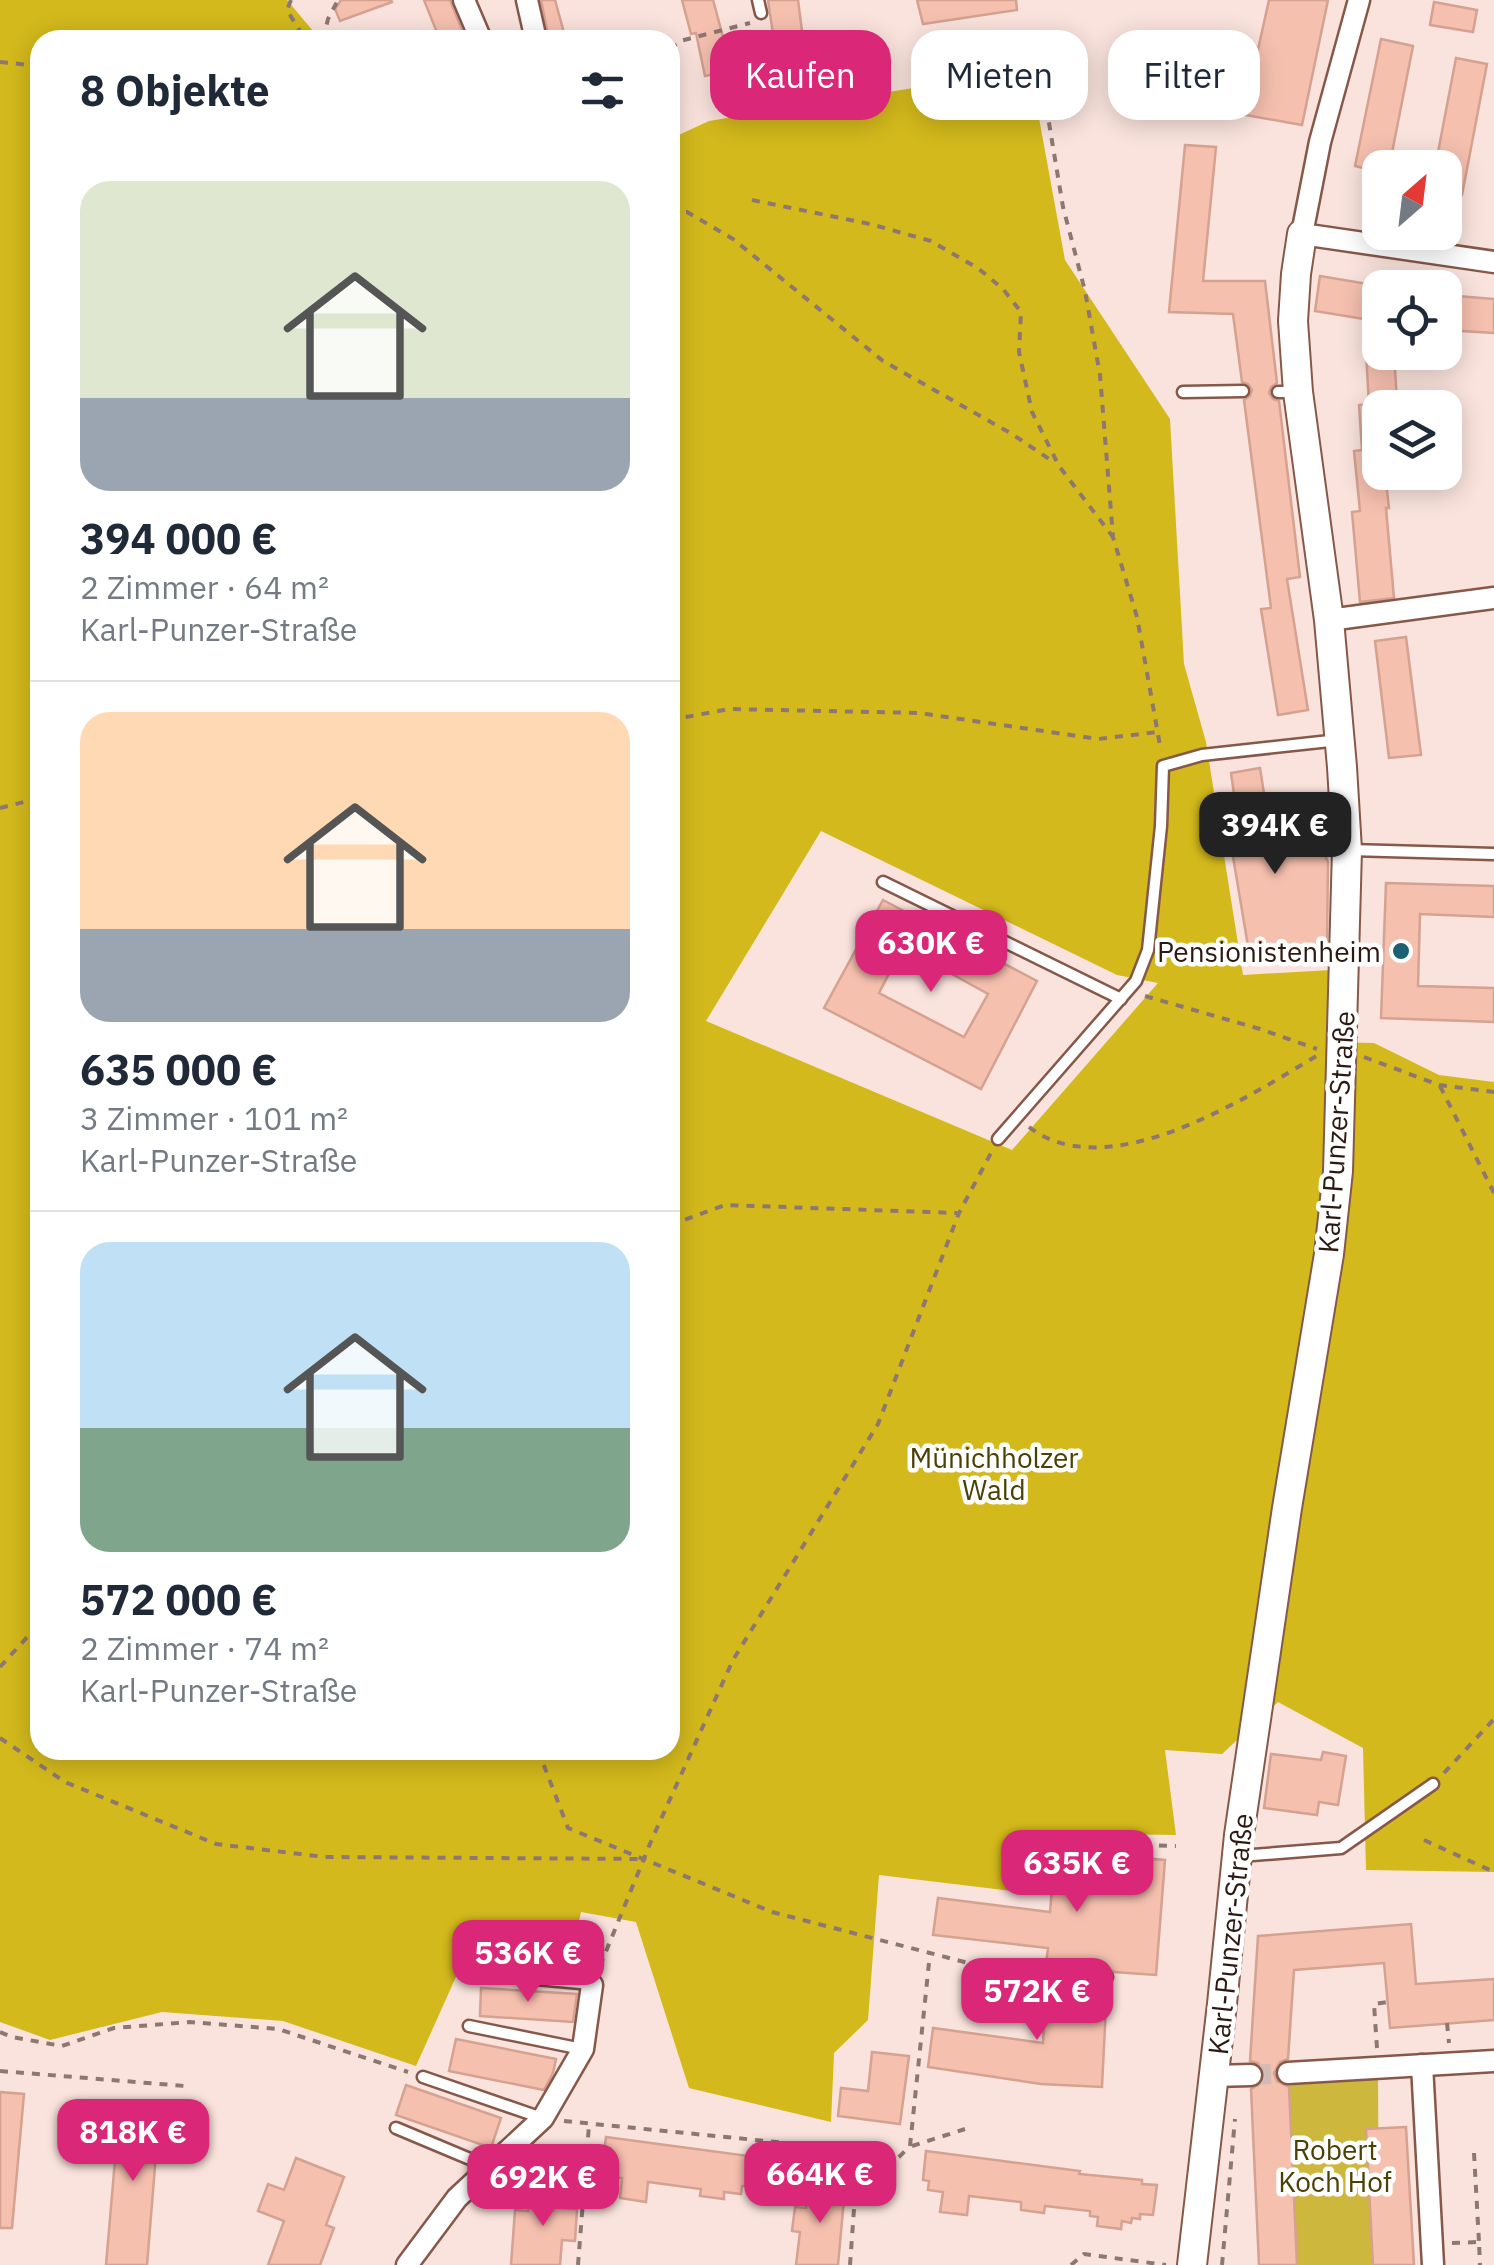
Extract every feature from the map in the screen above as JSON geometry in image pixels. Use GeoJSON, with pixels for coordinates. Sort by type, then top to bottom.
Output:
{"type":"FeatureCollection","features":[{"type":"Feature","properties":{"kind":"street"},"geometry":{"type":"LineString","coordinates":[[464,0],[477,30]]}},
{"type":"Feature","properties":{"kind":"street"},"geometry":{"type":"LineString","coordinates":[[527,0],[534,30]]}},
{"type":"Feature","properties":{"kind":"street","name":"Karl-Punzer-Straße"},"geometry":{"type":"LineString","coordinates":[[1192,2265],[1214,2076],[1232,1843],[1329,1254],[1338,1172],[1347,850],[1340,740],[1329,620],[1288,392],[1302,234],[1320,142],[1359,0]]}},
{"type":"Feature","properties":{"kind":"street"},"geometry":{"type":"LineString","coordinates":[[1302,234],[1494,262]]}},
{"type":"Feature","properties":{"kind":"street"},"geometry":{"type":"LineString","coordinates":[[1329,620],[1494,598]]}},
{"type":"Feature","properties":{"kind":"street"},"geometry":{"type":"LineString","coordinates":[[407,2265],[457,2198],[543,2118],[582,2049],[592,1984]]}},
{"type":"Feature","properties":{"kind":"street"},"geometry":{"type":"LineString","coordinates":[[1288,2073],[1494,2060]]}},
{"type":"Feature","properties":{"kind":"street"},"geometry":{"type":"LineString","coordinates":[[1422,2065],[1433,2265]]}},
{"type":"Feature","properties":{"kind":"street"},"geometry":{"type":"LineString","coordinates":[[1214,2076],[1251,2074]]}},
{"type":"Feature","properties":{"kind":"lane"},"geometry":{"type":"LineString","coordinates":[[758,0],[760,13]]}},
{"type":"Feature","properties":{"kind":"lane"},"geometry":{"type":"LineString","coordinates":[[1183,392],[1243,392]]}},
{"type":"Feature","properties":{"kind":"lane"},"geometry":{"type":"LineString","coordinates":[[998,1139],[1136,982],[1148,950],[1163,766],[1202,755],[1340,740]]}},
{"type":"Feature","properties":{"kind":"lane"},"geometry":{"type":"LineString","coordinates":[[1347,850],[1494,854]]}},
{"type":"Feature","properties":{"kind":"lane"},"geometry":{"type":"LineString","coordinates":[[883,882],[1125,995]]}},
{"type":"Feature","properties":{"kind":"lane"},"geometry":{"type":"LineString","coordinates":[[1232,1843],[1341,1848],[1434,1784]]}},
{"type":"Feature","properties":{"kind":"lane"},"geometry":{"type":"LineString","coordinates":[[994,1969],[1108,1977]]}},
{"type":"Feature","properties":{"kind":"lane"},"geometry":{"type":"LineString","coordinates":[[493,1974],[592,1984]]}},
{"type":"Feature","properties":{"kind":"lane"},"geometry":{"type":"LineString","coordinates":[[469,2026],[582,2049]]}},
{"type":"Feature","properties":{"kind":"lane"},"geometry":{"type":"LineString","coordinates":[[423,2077],[543,2118]]}},
{"type":"Feature","properties":{"kind":"lane"},"geometry":{"type":"LineString","coordinates":[[396,2128],[489,2167]]}},
{"type":"Feature","properties":{"kind":"path"},"geometry":{"type":"LineString","coordinates":[[291,0],[287,10],[298,30]]}},
{"type":"Feature","properties":{"kind":"path"},"geometry":{"type":"LineString","coordinates":[[325,30],[338,0]]}},
{"type":"Feature","properties":{"kind":"path"},"geometry":{"type":"LineString","coordinates":[[680,41],[754,22],[760,13]]}},
{"type":"Feature","properties":{"kind":"path"},"geometry":{"type":"LineString","coordinates":[[0,62],[30,65]]}},
{"type":"Feature","properties":{"kind":"path"},"geometry":{"type":"LineString","coordinates":[[1048,120],[1063,208],[1085,292],[1100,375],[1113,537],[1137,616],[1163,766]]}},
{"type":"Feature","properties":{"kind":"path"},"geometry":{"type":"LineString","coordinates":[[752,200],[931,241],[1004,288],[1022,312],[1019,352],[1032,412],[1059,466],[1113,537]]}},
{"type":"Feature","properties":{"kind":"path"},"geometry":{"type":"LineString","coordinates":[[680,212],[688,212],[732,240],[883,361],[1012,434],[1059,466]]}},
{"type":"Feature","properties":{"kind":"path"},"geometry":{"type":"LineString","coordinates":[[680,718],[729,709],[881,712],[1098,740],[1158,732]]}},
{"type":"Feature","properties":{"kind":"path"},"geometry":{"type":"LineString","coordinates":[[0,808],[30,800]]}},
{"type":"Feature","properties":{"kind":"path"},"geometry":{"type":"LineString","coordinates":[[1017,1118],[1042,1137],[1084,1147],[1146,1142],[1230,1108],[1324,1052],[1273,1033],[1125,995]]}},
{"type":"Feature","properties":{"kind":"path"},"geometry":{"type":"LineString","coordinates":[[1343,1049],[1440,1085],[1494,1092]]}},
{"type":"Feature","properties":{"kind":"path"},"geometry":{"type":"LineString","coordinates":[[1440,1085],[1494,1193]]}},
{"type":"Feature","properties":{"kind":"path"},"geometry":{"type":"LineString","coordinates":[[592,1984],[643,1859],[733,1660],[878,1424],[959,1213],[998,1139]]}},
{"type":"Feature","properties":{"kind":"path"},"geometry":{"type":"LineString","coordinates":[[680,1221],[725,1205],[959,1213]]}},
{"type":"Feature","properties":{"kind":"path"},"geometry":{"type":"LineString","coordinates":[[0,1667],[30,1634]]}},
{"type":"Feature","properties":{"kind":"path"},"geometry":{"type":"LineString","coordinates":[[1434,1784],[1494,1720]]}},
{"type":"Feature","properties":{"kind":"path"},"geometry":{"type":"LineString","coordinates":[[0,1738],[30,1758]]}},
{"type":"Feature","properties":{"kind":"path"},"geometry":{"type":"LineString","coordinates":[[32,1760],[65,1782],[216,1844],[325,1858],[643,1859]]}},
{"type":"Feature","properties":{"kind":"path"},"geometry":{"type":"LineString","coordinates":[[542,1760],[568,1828],[772,1912],[994,1969]]}},
{"type":"Feature","properties":{"kind":"path"},"geometry":{"type":"LineString","coordinates":[[1424,1840],[1494,1872]]}},
{"type":"Feature","properties":{"kind":"path"},"geometry":{"type":"LineString","coordinates":[[1063,1842],[1176,1846]]}},
{"type":"Feature","properties":{"kind":"path"},"geometry":{"type":"LineString","coordinates":[[910,2146],[930,1953]]}},
{"type":"Feature","properties":{"kind":"path"},"geometry":{"type":"LineString","coordinates":[[1378,2067],[1374,2004],[1387,2002]]}},
{"type":"Feature","properties":{"kind":"path"},"geometry":{"type":"LineString","coordinates":[[0,2032],[62,2046],[114,2028],[190,2022],[278,2029],[423,2077]]}},
{"type":"Feature","properties":{"kind":"path"},"geometry":{"type":"LineString","coordinates":[[0,2072],[184,2086]]}},
{"type":"Feature","properties":{"kind":"path"},"geometry":{"type":"LineString","coordinates":[[1222,2265],[1236,2113]]}},
{"type":"Feature","properties":{"kind":"path"},"geometry":{"type":"LineString","coordinates":[[543,2118],[847,2149],[857,2167],[850,2265]]}},
{"type":"Feature","properties":{"kind":"path"},"geometry":{"type":"LineString","coordinates":[[578,2265],[589,2123]]}},
{"type":"Feature","properties":{"kind":"path"},"geometry":{"type":"LineString","coordinates":[[857,2167],[889,2167],[910,2146],[965,2129]]}},
{"type":"Feature","properties":{"kind":"path"},"geometry":{"type":"LineString","coordinates":[[1474,2153],[1480,2265]]}},
{"type":"Feature","properties":{"kind":"path"},"geometry":{"type":"LineString","coordinates":[[1432,2243],[1479,2242]]}},
{"type":"Feature","properties":{"kind":"path"},"geometry":{"type":"LineString","coordinates":[[1070,2265],[1084,2254],[1170,2265]]}},
{"type":"Feature","properties":{"kind":"green space","name":"Münichholzer Wald"},"geometry":{"type":"Polygon","coordinates":[[[0,0],[287,0],[312,30],[30,30],[30,1760],[680,1760],[680,134],[715,120],[891,120],[891,92],[911,88],[911,120],[1039,120],[1065,260],[1170,419],[1184,664],[1206,742],[1243,975],[1331,970],[1328,1042],[1374,1043],[1439,1075],[1494,1082],[1494,1872],[1366,1870],[1363,1748],[1278,1702],[1222,1754],[1165,1750],[1176,1835],[1046,1833],[1037,1894],[879,1875],[868,2020],[834,2053],[831,2122],[689,2088],[636,1922],[581,1912],[568,1973],[464,1959],[416,2066],[283,2021],[162,2012],[50,2040],[0,2022],[0,0]],[[821,831],[706,1021],[1012,1150],[1158,983],[1117,975],[821,831]]]}},
{"type":"Feature","properties":{"kind":"green space","name":"Robert Koch Hof"},"geometry":{"type":"Polygon","coordinates":[[[1378,2067],[1379,2265],[1297,2265],[1289,2084],[1378,2067]]]}},
{"type":"Feature","properties":{"kind":"building"},"geometry":{"type":"Polygon","coordinates":[[[341,0],[392,2],[340,21],[335,9],[341,0]]]}},
{"type":"Feature","properties":{"kind":"building"},"geometry":{"type":"Polygon","coordinates":[[[424,0],[450,0],[462,30],[436,30],[424,0]]]}},
{"type":"Feature","properties":{"kind":"building"},"geometry":{"type":"Polygon","coordinates":[[[541,0],[555,0],[563,30],[547,30],[541,0]]]}},
{"type":"Feature","properties":{"kind":"building"},"geometry":{"type":"Polygon","coordinates":[[[682,0],[713,0],[721,30],[710,30],[710,75],[705,76],[696,33],[691,34],[682,0]]]}},
{"type":"Feature","properties":{"kind":"building"},"geometry":{"type":"Polygon","coordinates":[[[768,0],[798,0],[802,30],[772,30],[768,0]]]}},
{"type":"Feature","properties":{"kind":"building"},"geometry":{"type":"Polygon","coordinates":[[[917,0],[1016,0],[1017,10],[923,24],[917,0]]]}},
{"type":"Feature","properties":{"kind":"building"},"geometry":{"type":"Polygon","coordinates":[[[1269,0],[1328,0],[1302,125],[1260,118],[1260,40],[1269,0]]]}},
{"type":"Feature","properties":{"kind":"building"},"geometry":{"type":"Polygon","coordinates":[[[1434,2],[1477,10],[1473,32],[1430,25],[1434,2]]]}},
{"type":"Feature","properties":{"kind":"building"},"geometry":{"type":"Polygon","coordinates":[[[1381,39],[1413,46],[1393,150],[1362,150],[1362,168],[1355,166],[1381,39]]]}},
{"type":"Feature","properties":{"kind":"building"},"geometry":{"type":"Polygon","coordinates":[[[1456,58],[1487,64],[1462,195],[1462,150],[1438,150],[1456,58]]]}},
{"type":"Feature","properties":{"kind":"building"},"geometry":{"type":"Polygon","coordinates":[[[1185,145],[1216,147],[1203,281],[1265,281],[1277,383],[1269,393],[1279,401],[1300,577],[1287,579],[1308,710],[1278,715],[1261,609],[1271,608],[1244,400],[1252,390],[1242,382],[1233,314],[1169,312],[1185,145]]]}},
{"type":"Feature","properties":{"kind":"building"},"geometry":{"type":"Polygon","coordinates":[[[1320,276],[1362,283],[1362,319],[1315,311],[1320,276]]]}},
{"type":"Feature","properties":{"kind":"building"},"geometry":{"type":"Polygon","coordinates":[[[1462,296],[1494,299],[1494,333],[1462,331],[1462,296]]]}},
{"type":"Feature","properties":{"kind":"building"},"geometry":{"type":"Polygon","coordinates":[[[1367,370],[1395,370],[1396,390],[1368,390],[1367,370]]]}},
{"type":"Feature","properties":{"kind":"building"},"geometry":{"type":"Polygon","coordinates":[[[1359,405],[1362,405],[1362,450],[1359,405]]]}},
{"type":"Feature","properties":{"kind":"building"},"geometry":{"type":"Polygon","coordinates":[[[1362,450],[1362,490],[1387,490],[1394,598],[1360,602],[1352,512],[1360,511],[1354,451],[1362,450]]]}},
{"type":"Feature","properties":{"kind":"building"},"geometry":{"type":"Polygon","coordinates":[[[1406,637],[1421,755],[1389,758],[1375,641],[1406,637]]]}},
{"type":"Feature","properties":{"kind":"building"},"geometry":{"type":"Polygon","coordinates":[[[1260,768],[1265,800],[1257,801],[1265,849],[1318,841],[1328,862],[1327,943],[1249,952],[1224,803],[1235,801],[1231,773],[1260,768]]]}},
{"type":"Feature","properties":{"kind":"building","name":"Pensionistenheim"},"geometry":{"type":"Polygon","coordinates":[[[1386,883],[1494,886],[1494,917],[1420,914],[1418,986],[1494,988],[1494,1022],[1381,1018],[1386,883]]]}},
{"type":"Feature","properties":{"kind":"building"},"geometry":{"type":"Polygon","coordinates":[[[883,900],[1037,981],[981,1089],[824,1008],[883,900]],[[903,947],[879,993],[964,1037],[988,994],[903,947]]]}},
{"type":"Feature","properties":{"kind":"building"},"geometry":{"type":"Polygon","coordinates":[[[1323,1752],[1346,1756],[1338,1805],[1319,1802],[1317,1815],[1264,1808],[1271,1754],[1321,1760],[1323,1752]]]}},
{"type":"Feature","properties":{"kind":"building"},"geometry":{"type":"Polygon","coordinates":[[[1055,1851],[1165,1860],[1156,1975],[1046,1964],[1048,1948],[933,1935],[938,1898],[1050,1912],[1055,1851]]]}},
{"type":"Feature","properties":{"kind":"building"},"geometry":{"type":"Polygon","coordinates":[[[1411,1924],[1416,1984],[1494,1979],[1494,2020],[1390,2028],[1384,1963],[1294,1970],[1288,2059],[1280,2062],[1274,2073],[1277,2081],[1289,2087],[1297,2265],[1259,2265],[1251,2089],[1263,2082],[1265,2074],[1258,2063],[1250,2061],[1258,1936],[1411,1924]]]}},
{"type":"Feature","properties":{"kind":"building"},"geometry":{"type":"Polygon","coordinates":[[[1046,1981],[1107,1986],[1102,2087],[1041,2084],[928,2067],[933,2028],[1043,2043],[1046,1981]]]}},
{"type":"Feature","properties":{"kind":"building"},"geometry":{"type":"Polygon","coordinates":[[[481,1988],[577,1994],[573,2022],[480,2016],[481,1988]]]}},
{"type":"Feature","properties":{"kind":"building"},"geometry":{"type":"Polygon","coordinates":[[[456,2039],[556,2059],[553,2073],[544,2090],[449,2071],[456,2039]]]}},
{"type":"Feature","properties":{"kind":"building"},"geometry":{"type":"Polygon","coordinates":[[[872,2052],[909,2056],[900,2124],[838,2116],[841,2088],[868,2091],[872,2052]]]}},
{"type":"Feature","properties":{"kind":"building"},"geometry":{"type":"Polygon","coordinates":[[[406,2085],[501,2118],[491,2148],[396,2115],[406,2085]]]}},
{"type":"Feature","properties":{"kind":"building"},"geometry":{"type":"Polygon","coordinates":[[[0,2092],[24,2094],[12,2228],[0,2228],[0,2092]]]}},
{"type":"Feature","properties":{"kind":"building"},"geometry":{"type":"Polygon","coordinates":[[[120,2102],[160,2105],[147,2265],[106,2265],[120,2102]]]}},
{"type":"Feature","properties":{"kind":"building"},"geometry":{"type":"Polygon","coordinates":[[[1406,2127],[1414,2265],[1373,2265],[1366,2129],[1406,2127]]]}},
{"type":"Feature","properties":{"kind":"building"},"geometry":{"type":"Polygon","coordinates":[[[606,2137],[756,2157],[752,2187],[742,2186],[741,2194],[724,2192],[724,2199],[700,2196],[701,2189],[648,2182],[646,2202],[620,2198],[622,2178],[607,2176],[608,2167],[602,2166],[606,2137]]]}},
{"type":"Feature","properties":{"kind":"building"},"geometry":{"type":"Polygon","coordinates":[[[926,2151],[1142,2180],[1142,2184],[1157,2185],[1153,2215],[1140,2214],[1140,2219],[1132,2218],[1131,2223],[1122,2221],[1121,2229],[1097,2226],[1098,2217],[1090,2216],[1090,2211],[1045,2206],[1044,2213],[1021,2210],[1021,2202],[969,2196],[967,2215],[940,2212],[943,2192],[928,2190],[929,2181],[923,2180],[926,2151]]]}},
{"type":"Feature","properties":{"kind":"building"},"geometry":{"type":"Polygon","coordinates":[[[296,2158],[344,2177],[326,2225],[334,2228],[320,2265],[268,2265],[284,2221],[258,2211],[268,2184],[284,2190],[296,2158]]]}},
{"type":"Feature","properties":{"kind":"building"},"geometry":{"type":"Polygon","coordinates":[[[809,2184],[845,2188],[838,2265],[796,2265],[800,2232],[792,2231],[795,2207],[806,2208],[809,2184]]]}},
{"type":"Feature","properties":{"kind":"building"},"geometry":{"type":"Polygon","coordinates":[[[530,2189],[564,2192],[563,2208],[577,2209],[575,2241],[562,2240],[560,2265],[511,2265],[515,2210],[528,2211],[530,2189]]]}},
{"type":"Feature","properties":{"kind":"tunnel"},"geometry":{"type":"LineString","coordinates":[[1251,2075],[1288,2073]]}},
{"type":"Feature","properties":{"kind":"place","name":"Pensionistenheim"},"geometry":{"type":"Point","coordinates":[1401,951]}}]}
